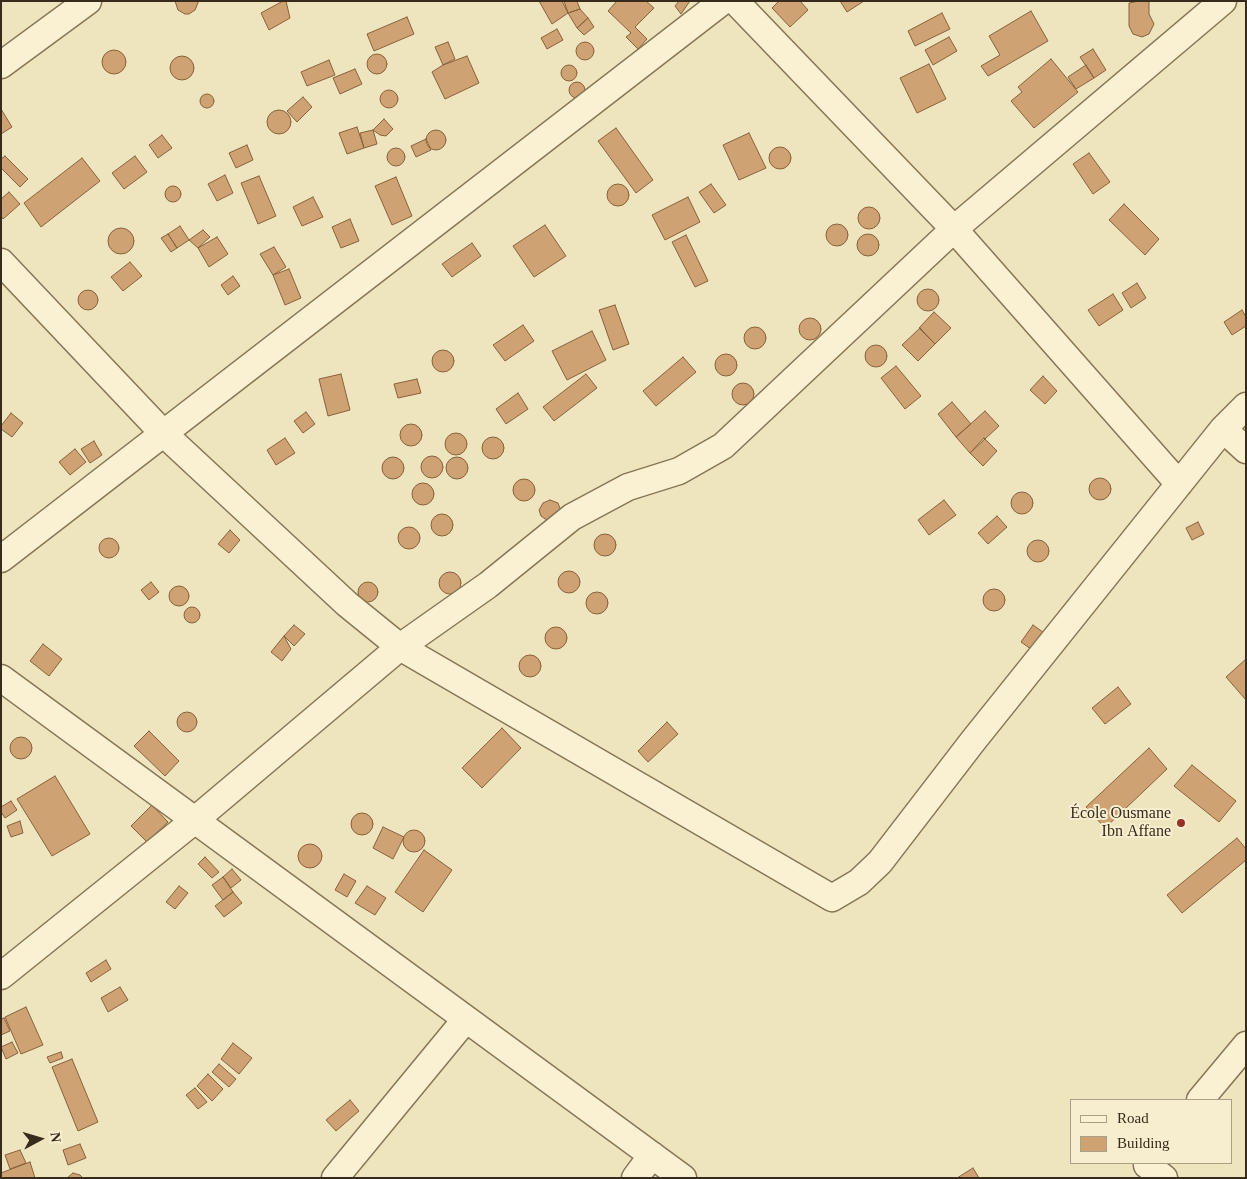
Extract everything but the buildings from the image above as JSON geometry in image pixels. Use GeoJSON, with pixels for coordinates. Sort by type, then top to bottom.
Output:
{"type":"FeatureCollection","features":[{"type":"Feature","properties":{"kind":"street"},"geometry":{"type":"LineString","coordinates":[[1,65],[88,1]]}},
{"type":"Feature","properties":{"kind":"street"},"geometry":{"type":"LineString","coordinates":[[1,559],[723,1]]}},
{"type":"Feature","properties":{"kind":"street"},"geometry":{"type":"LineString","coordinates":[[735,1],[954,229],[1180,484]]}},
{"type":"Feature","properties":{"kind":"street"},"geometry":{"type":"LineString","coordinates":[[1,976],[195,820],[400,647],[488,585],[572,517],[628,487],[679,471],[723,446],[954,229],[1223,1]]}},
{"type":"Feature","properties":{"kind":"street"},"geometry":{"type":"LineString","coordinates":[[1,262],[163,433],[347,604],[400,647],[832,898],[859,882],[880,862],[973,741],[1223,429],[1246,406]]}},
{"type":"Feature","properties":{"kind":"street"},"geometry":{"type":"LineString","coordinates":[[1223,429],[1246,450]]}},
{"type":"Feature","properties":{"kind":"street"},"geometry":{"type":"LineString","coordinates":[[1,678],[683,1178]]}},
{"type":"Feature","properties":{"kind":"street"},"geometry":{"type":"LineString","coordinates":[[334,1178],[466,1019]]}},
{"type":"Feature","properties":{"kind":"street"},"geometry":{"type":"LineString","coordinates":[[1201,1099],[1246,1045]]}},
{"type":"Feature","properties":{"kind":"street"},"geometry":{"type":"LineString","coordinates":[[635,1178],[652,1155]]}},
{"type":"Feature","properties":{"kind":"place","name":"École Ousmane Ibn Affane"},"geometry":{"type":"Point","coordinates":[1181,823]}}]}
